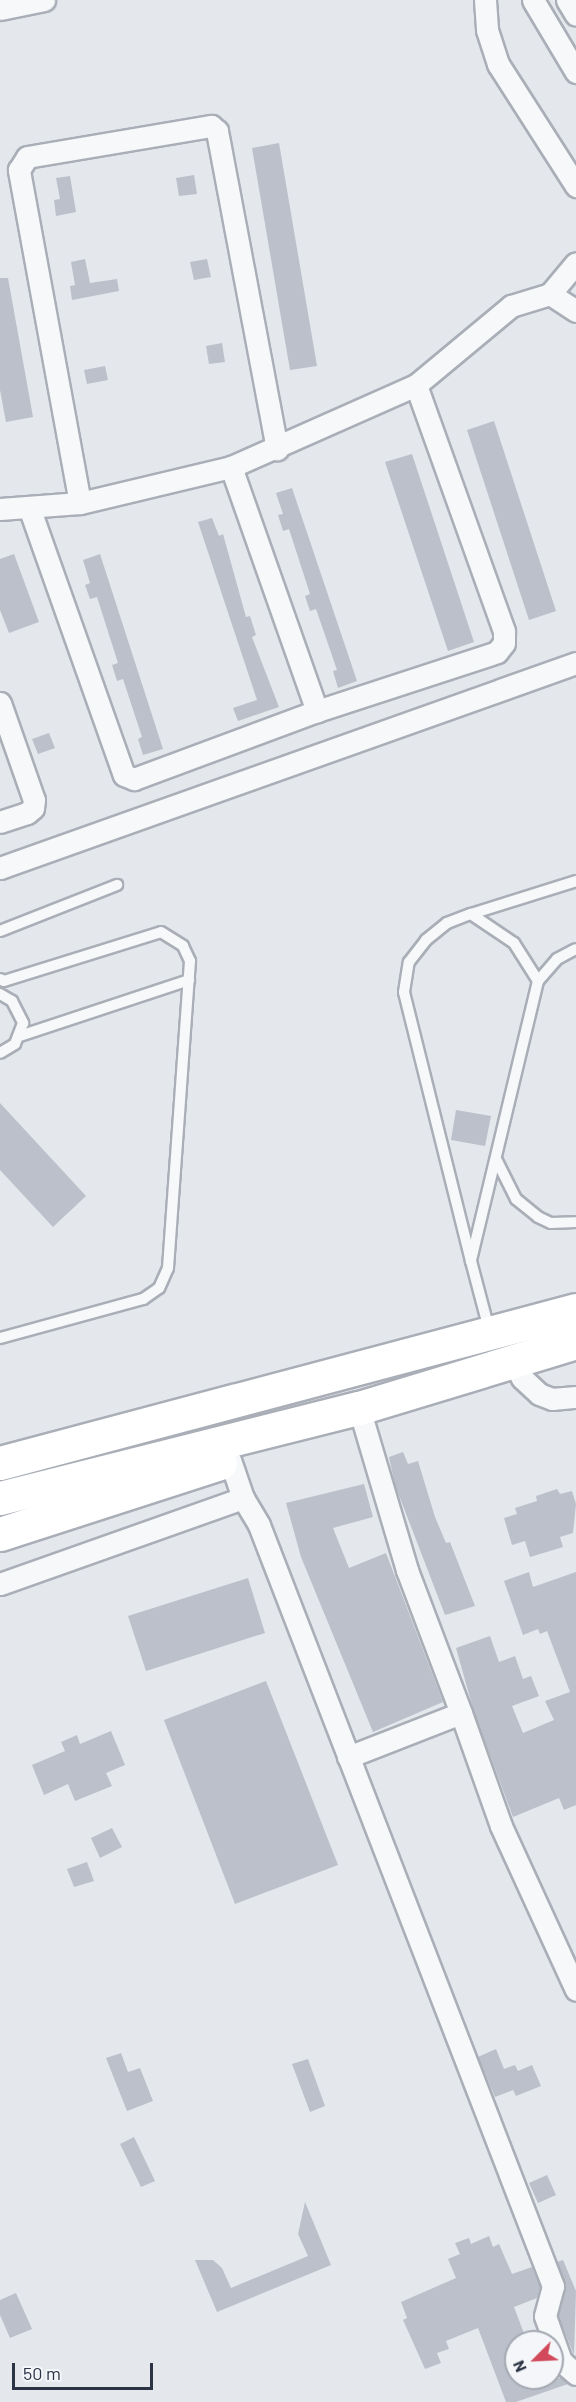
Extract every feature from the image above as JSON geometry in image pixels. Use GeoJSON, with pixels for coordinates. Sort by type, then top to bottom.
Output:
{"type":"FeatureCollection","features":[{"type":"Feature","properties":{"kind":"highway"},"geometry":{"type":"LineString","coordinates":[[0,1463],[576,1310]]}},
{"type":"Feature","properties":{"kind":"highway"},"geometry":{"type":"LineString","coordinates":[[0,1498],[354,1409],[576,1342]]}},
{"type":"Feature","properties":{"kind":"highway"},"geometry":{"type":"LineString","coordinates":[[0,1534],[306,1436],[354,1409]]}},
{"type":"Feature","properties":{"kind":"street"},"geometry":{"type":"LineString","coordinates":[[0,9],[44,0]]}},
{"type":"Feature","properties":{"kind":"street"},"geometry":{"type":"LineString","coordinates":[[485,0],[487,30],[498,64],[576,186]]}},
{"type":"Feature","properties":{"kind":"street"},"geometry":{"type":"LineString","coordinates":[[533,0],[576,72]]}},
{"type":"Feature","properties":{"kind":"street"},"geometry":{"type":"LineString","coordinates":[[567,0],[576,15]]}},
{"type":"Feature","properties":{"kind":"street"},"geometry":{"type":"LineString","coordinates":[[80,503],[20,171],[27,157],[211,126],[217,131],[277,449]]}},
{"type":"Feature","properties":{"kind":"street"},"geometry":{"type":"LineString","coordinates":[[0,509],[80,503],[231,467],[277,449],[416,385],[511,306],[550,294],[576,263]]}},
{"type":"Feature","properties":{"kind":"street"},"geometry":{"type":"LineString","coordinates":[[550,294],[576,311]]}},
{"type":"Feature","properties":{"kind":"street"},"geometry":{"type":"LineString","coordinates":[[28,507],[124,775],[129,779],[317,711],[497,652],[504,644],[504,631],[416,385]]}},
{"type":"Feature","properties":{"kind":"street"},"geometry":{"type":"LineString","coordinates":[[231,467],[317,711]]}},
{"type":"Feature","properties":{"kind":"street"},"geometry":{"type":"LineString","coordinates":[[0,868],[576,663]]}},
{"type":"Feature","properties":{"kind":"street"},"geometry":{"type":"LineString","coordinates":[[0,703],[34,800],[33,808],[27,813],[0,822]]}},
{"type":"Feature","properties":{"kind":"street"},"geometry":{"type":"LineString","coordinates":[[513,1361],[522,1378],[539,1394],[552,1399],[575,1402]]}},
{"type":"Feature","properties":{"kind":"street"},"geometry":{"type":"LineString","coordinates":[[354,1409],[406,1570],[461,1713],[501,1826],[576,1990]]}},
{"type":"Feature","properties":{"kind":"street"},"geometry":{"type":"LineString","coordinates":[[230,1460],[243,1498],[259,1525],[553,2286],[545,2316],[561,2361],[576,2374]]}},
{"type":"Feature","properties":{"kind":"street"},"geometry":{"type":"LineString","coordinates":[[0,1584],[243,1498]]}},
{"type":"Feature","properties":{"kind":"street"},"geometry":{"type":"LineString","coordinates":[[348,1757],[461,1713]]}},
{"type":"Feature","properties":{"kind":"lane"},"geometry":{"type":"LineString","coordinates":[[490,1332],[404,992],[409,962],[426,940],[447,923],[576,881]]}},
{"type":"Feature","properties":{"kind":"lane"},"geometry":{"type":"LineString","coordinates":[[0,931],[117,885]]}},
{"type":"Feature","properties":{"kind":"lane"},"geometry":{"type":"LineString","coordinates":[[471,914],[514,943],[538,981]]}},
{"type":"Feature","properties":{"kind":"lane"},"geometry":{"type":"LineString","coordinates":[[0,1338],[143,1299],[159,1288],[168,1268],[189,980],[190,961],[183,946],[161,932],[2,980],[1,994],[20,1011],[20,1036]]}},
{"type":"Feature","properties":{"kind":"lane"},"geometry":{"type":"LineString","coordinates":[[471,1261],[538,981],[557,959],[576,949]]}},
{"type":"Feature","properties":{"kind":"lane"},"geometry":{"type":"LineString","coordinates":[[0,1053],[20,1036],[189,980]]}},
{"type":"Feature","properties":{"kind":"lane"},"geometry":{"type":"LineString","coordinates":[[496,1160],[516,1198],[538,1217],[551,1223],[576,1222]]}},
{"type":"Feature","properties":{"kind":"building"},"geometry":{"type":"Polygon","coordinates":[[[279,143],[317,366],[290,370],[252,148],[279,143]]]}},
{"type":"Feature","properties":{"kind":"building"},"geometry":{"type":"Polygon","coordinates":[[[194,175],[197,194],[179,196],[176,178],[194,175]]]}},
{"type":"Feature","properties":{"kind":"building"},"geometry":{"type":"Polygon","coordinates":[[[70,176],[76,212],[56,216],[54,200],[60,199],[56,178],[70,176]]]}},
{"type":"Feature","properties":{"kind":"building"},"geometry":{"type":"Polygon","coordinates":[[[85,259],[90,283],[117,279],[119,291],[72,300],[70,286],[75,285],[71,262],[85,259]]]}},
{"type":"Feature","properties":{"kind":"building"},"geometry":{"type":"Polygon","coordinates":[[[207,259],[211,277],[194,280],[190,262],[207,259]]]}},
{"type":"Feature","properties":{"kind":"building"},"geometry":{"type":"Polygon","coordinates":[[[0,278],[8,278],[33,417],[6,422],[0,390],[0,278]]]}},
{"type":"Feature","properties":{"kind":"building"},"geometry":{"type":"Polygon","coordinates":[[[222,343],[225,362],[209,364],[206,346],[222,343]]]}},
{"type":"Feature","properties":{"kind":"building"},"geometry":{"type":"Polygon","coordinates":[[[105,366],[108,380],[87,384],[84,370],[105,366]]]}},
{"type":"Feature","properties":{"kind":"building"},"geometry":{"type":"Polygon","coordinates":[[[494,421],[556,611],[529,620],[467,430],[494,421]]]}},
{"type":"Feature","properties":{"kind":"building"},"geometry":{"type":"Polygon","coordinates":[[[412,454],[474,642],[448,651],[385,462],[412,454]]]}},
{"type":"Feature","properties":{"kind":"building"},"geometry":{"type":"Polygon","coordinates":[[[292,488],[357,681],[338,688],[333,671],[337,670],[316,609],[310,611],[305,596],[310,594],[289,529],[283,531],[278,515],[283,514],[276,493],[292,488]]]}},
{"type":"Feature","properties":{"kind":"building"},"geometry":{"type":"Polygon","coordinates":[[[212,518],[219,536],[223,534],[246,617],[250,616],[256,635],[252,637],[279,707],[238,721],[233,708],[257,700],[198,522],[212,518]]]}},
{"type":"Feature","properties":{"kind":"building"},"geometry":{"type":"Polygon","coordinates":[[[14,554],[39,622],[9,633],[0,610],[0,559],[14,554]]]}},
{"type":"Feature","properties":{"kind":"building"},"geometry":{"type":"Polygon","coordinates":[[[100,554],[163,749],[143,755],[138,739],[142,737],[123,679],[117,681],[112,665],[118,663],[97,597],[90,599],[85,585],[90,583],[83,560],[100,554]]]}},
{"type":"Feature","properties":{"kind":"building"},"geometry":{"type":"Polygon","coordinates":[[[49,733],[55,748],[38,754],[32,739],[49,733]]]}},
{"type":"Feature","properties":{"kind":"building"},"geometry":{"type":"Polygon","coordinates":[[[0,1103],[86,1196],[53,1227],[0,1170],[0,1103]]]}},
{"type":"Feature","properties":{"kind":"building"},"geometry":{"type":"Polygon","coordinates":[[[456,1110],[491,1116],[485,1146],[451,1140],[456,1110]]]}},
{"type":"Feature","properties":{"kind":"building"},"geometry":{"type":"Polygon","coordinates":[[[403,1452],[408,1464],[418,1461],[435,1517],[446,1543],[450,1542],[475,1606],[445,1615],[395,1485],[389,1457],[403,1452]]]}},
{"type":"Feature","properties":{"kind":"building"},"geometry":{"type":"Polygon","coordinates":[[[364,1484],[373,1517],[333,1528],[349,1568],[386,1553],[443,1702],[373,1732],[301,1557],[286,1503],[364,1484]]]}},
{"type":"Feature","properties":{"kind":"building"},"geometry":{"type":"Polygon","coordinates":[[[557,1489],[560,1494],[572,1491],[576,1504],[573,1533],[560,1537],[563,1547],[530,1557],[525,1541],[512,1545],[504,1518],[517,1514],[515,1508],[537,1501],[536,1496],[557,1489]]]}},
{"type":"Feature","properties":{"kind":"building"},"geometry":{"type":"Polygon","coordinates":[[[529,1572],[533,1587],[576,1572],[576,1805],[564,1810],[559,1798],[513,1817],[474,1712],[456,1648],[490,1636],[499,1662],[515,1656],[523,1679],[531,1676],[539,1696],[512,1706],[523,1733],[554,1720],[545,1701],[570,1692],[547,1631],[540,1634],[538,1629],[523,1635],[504,1581],[529,1572]]]}},
{"type":"Feature","properties":{"kind":"building"},"geometry":{"type":"Polygon","coordinates":[[[248,1578],[265,1633],[146,1671],[128,1616],[248,1578]]]}},
{"type":"Feature","properties":{"kind":"building"},"geometry":{"type":"Polygon","coordinates":[[[266,1681],[338,1865],[235,1904],[164,1720],[266,1681]]]}},
{"type":"Feature","properties":{"kind":"building"},"geometry":{"type":"Polygon","coordinates":[[[111,1731],[125,1765],[106,1773],[112,1786],[75,1801],[68,1784],[44,1795],[32,1765],[65,1751],[61,1742],[77,1735],[80,1744],[111,1731]]]}},
{"type":"Feature","properties":{"kind":"building"},"geometry":{"type":"Polygon","coordinates":[[[112,1828],[122,1847],[100,1858],[91,1838],[112,1828]]]}},
{"type":"Feature","properties":{"kind":"building"},"geometry":{"type":"Polygon","coordinates":[[[87,1862],[94,1881],[74,1887],[67,1869],[87,1862]]]}},
{"type":"Feature","properties":{"kind":"building"},"geometry":{"type":"Polygon","coordinates":[[[496,2049],[504,2069],[515,2065],[518,2071],[532,2065],[541,2086],[516,2096],[513,2090],[495,2097],[478,2057],[496,2049]]]}},
{"type":"Feature","properties":{"kind":"building"},"geometry":{"type":"Polygon","coordinates":[[[121,2053],[128,2072],[140,2068],[153,2101],[127,2111],[106,2058],[121,2053]]]}},
{"type":"Feature","properties":{"kind":"building"},"geometry":{"type":"Polygon","coordinates":[[[308,2059],[325,2106],[310,2112],[292,2064],[308,2059]]]}},
{"type":"Feature","properties":{"kind":"building"},"geometry":{"type":"Polygon","coordinates":[[[134,2137],[155,2181],[141,2187],[120,2144],[134,2137]]]}},
{"type":"Feature","properties":{"kind":"building"},"geometry":{"type":"Polygon","coordinates":[[[547,2175],[556,2195],[538,2203],[529,2183],[547,2175]]]}},
{"type":"Feature","properties":{"kind":"building"},"geometry":{"type":"Polygon","coordinates":[[[305,2202],[331,2265],[217,2312],[195,2260],[213,2260],[222,2268],[231,2288],[308,2256],[298,2234],[305,2202]]]}},
{"type":"Feature","properties":{"kind":"building"},"geometry":{"type":"Polygon","coordinates":[[[489,2236],[493,2247],[499,2244],[512,2274],[532,2267],[540,2287],[537,2298],[514,2307],[523,2330],[504,2330],[504,2390],[551,2390],[516,2402],[506,2402],[478,2328],[446,2341],[449,2349],[437,2353],[441,2363],[425,2369],[403,2320],[407,2318],[401,2302],[456,2278],[448,2259],[460,2254],[455,2243],[469,2238],[471,2244],[489,2236]]]}},
{"type":"Feature","properties":{"kind":"building"},"geometry":{"type":"Polygon","coordinates":[[[563,2260],[576,2291],[574,2355],[558,2315],[565,2289],[557,2262],[563,2260]]]}},
{"type":"Feature","properties":{"kind":"building"},"geometry":{"type":"Polygon","coordinates":[[[16,2293],[32,2329],[10,2338],[0,2315],[0,2300],[16,2293]]]}}]}
